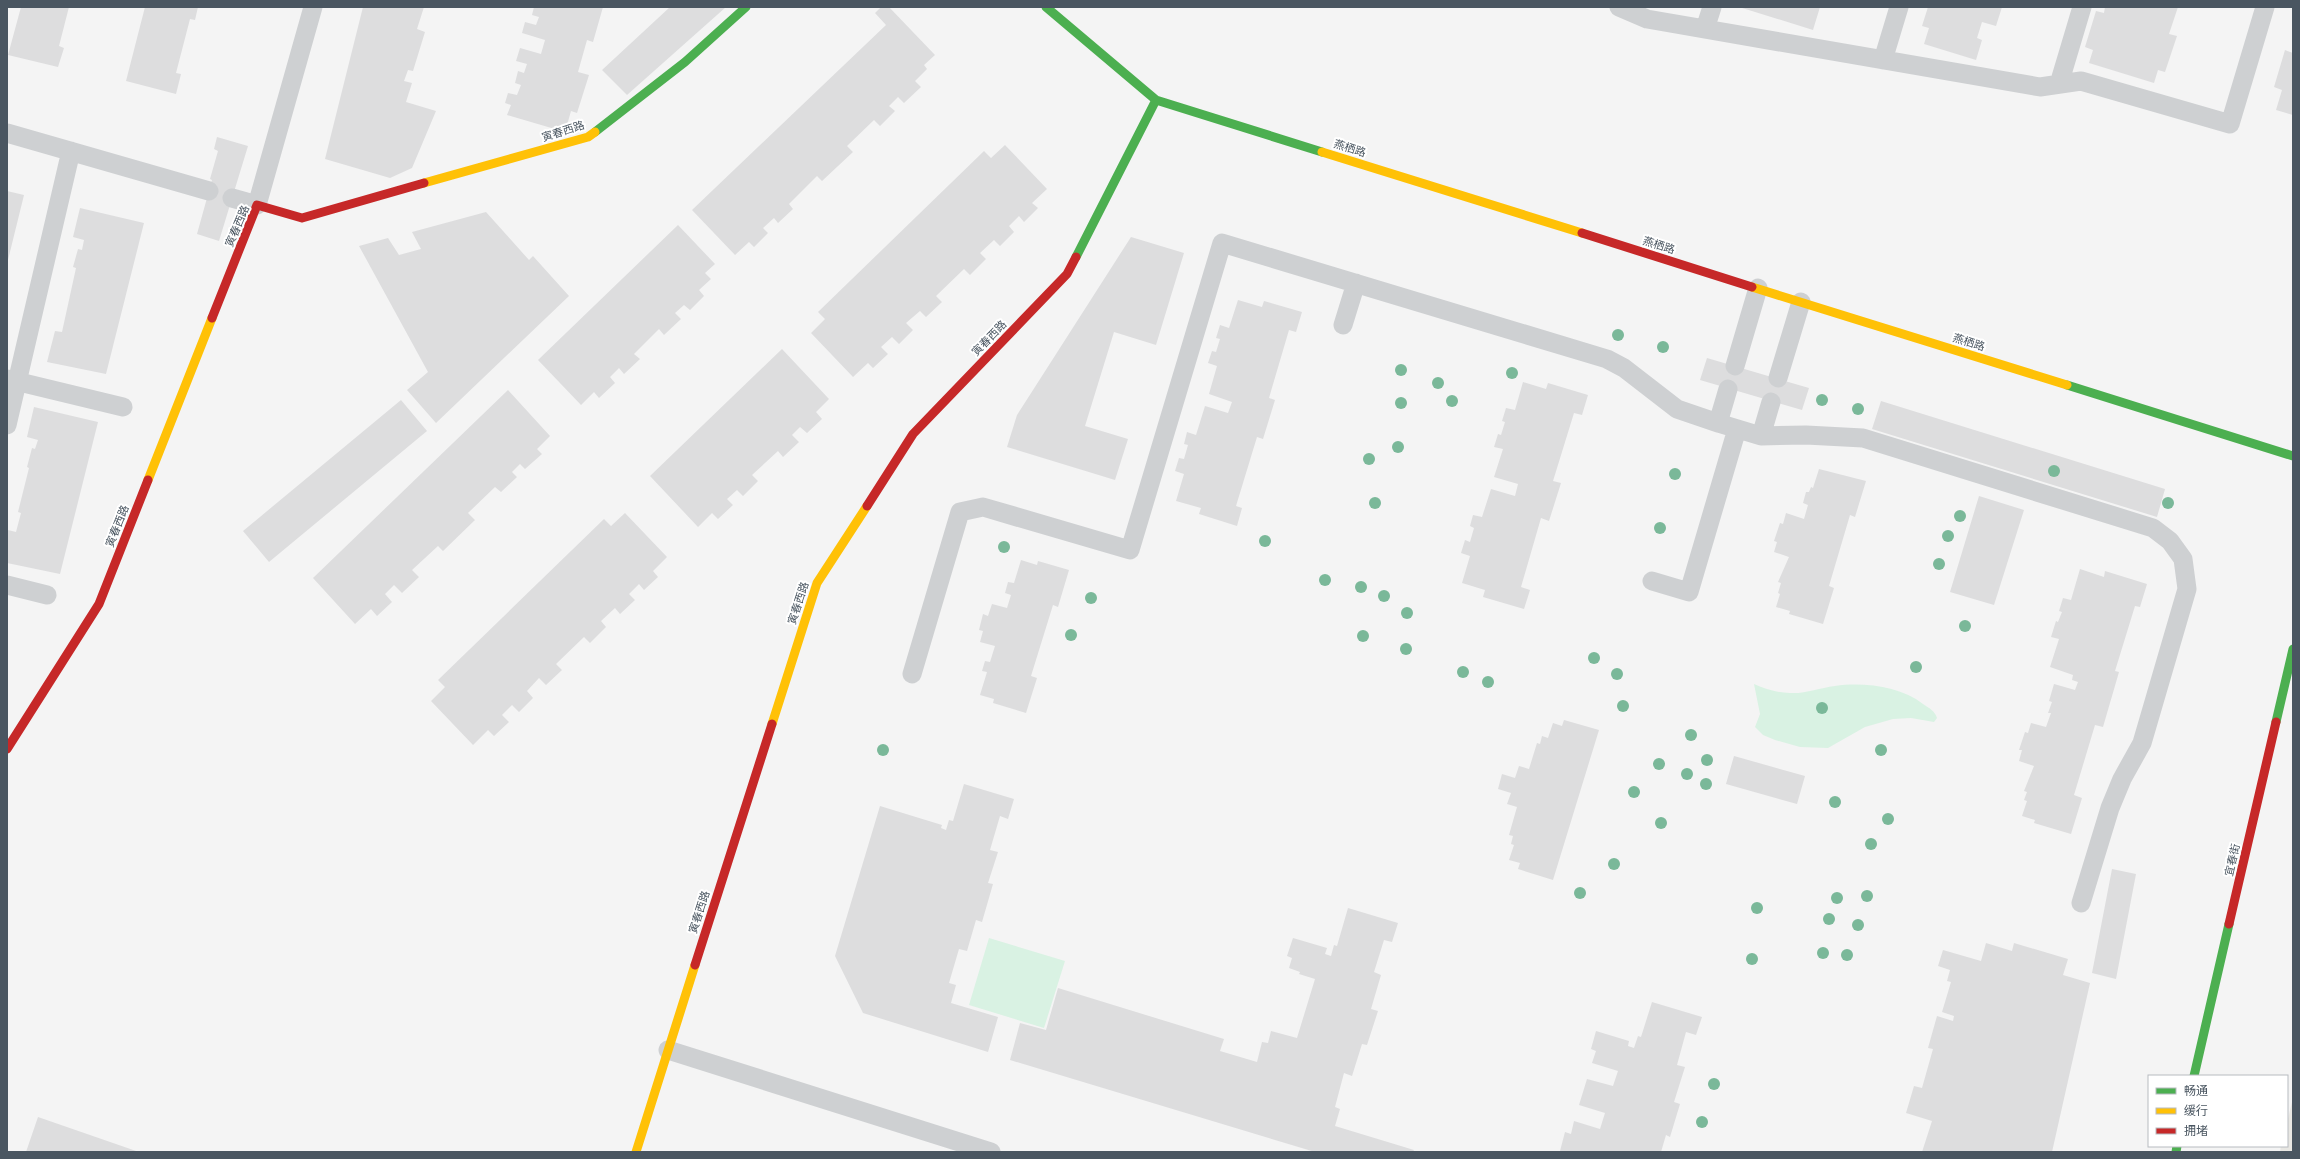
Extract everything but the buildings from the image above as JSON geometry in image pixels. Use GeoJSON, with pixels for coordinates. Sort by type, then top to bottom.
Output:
{"type":"FeatureCollection","features":[{"type":"Feature","properties":{"kind":"street","name":"寅春西路"},"geometry":{"type":"LineString","coordinates":[[7,749],[99,604],[257,205],[302,218],[588,137],[685,62],[746,7]]}},
{"type":"Feature","properties":{"kind":"street","name":"燕栖路"},"geometry":{"type":"LineString","coordinates":[[1046,7],[1156,100],[2293,456]]}},
{"type":"Feature","properties":{"kind":"street","name":"寅春西路"},"geometry":{"type":"LineString","coordinates":[[636,1152],[817,583],[913,434],[1067,274],[1156,100]]}},
{"type":"Feature","properties":{"kind":"street","name":"宜春街"},"geometry":{"type":"LineString","coordinates":[[2194,1075],[2293,649]]}},
{"type":"Feature","properties":{"kind":"lane"},"geometry":{"type":"LineString","coordinates":[[232,198],[257,205],[313,7]]}},
{"type":"Feature","properties":{"kind":"lane"},"geometry":{"type":"LineString","coordinates":[[1619,7],[1647,19],[2040,88],[2059,84],[2081,82],[2230,124],[2265,7]]}},
{"type":"Feature","properties":{"kind":"lane"},"geometry":{"type":"LineString","coordinates":[[1706,29],[1712,7]]}},
{"type":"Feature","properties":{"kind":"lane"},"geometry":{"type":"LineString","coordinates":[[1883,60],[1899,7]]}},
{"type":"Feature","properties":{"kind":"lane"},"geometry":{"type":"LineString","coordinates":[[2059,84],[2082,7]]}},
{"type":"Feature","properties":{"kind":"lane"},"geometry":{"type":"LineString","coordinates":[[7,133],[209,191]]}},
{"type":"Feature","properties":{"kind":"lane"},"geometry":{"type":"LineString","coordinates":[[7,425],[12,380],[71,151]]}},
{"type":"Feature","properties":{"kind":"lane"},"geometry":{"type":"LineString","coordinates":[[912,674],[960,512],[983,507],[1130,550],[1222,243],[1607,359],[1624,368],[1677,409],[1718,423],[1761,436],[1806,435],[1863,438],[2153,528],[2170,541],[2183,559],[2187,589],[2142,743],[2122,779],[2110,808],[2081,903]]}},
{"type":"Feature","properties":{"kind":"lane"},"geometry":{"type":"LineString","coordinates":[[1343,325],[1356,283]]}},
{"type":"Feature","properties":{"kind":"lane"},"geometry":{"type":"LineString","coordinates":[[1736,366],[1758,288]]}},
{"type":"Feature","properties":{"kind":"lane"},"geometry":{"type":"LineString","coordinates":[[1778,378],[1801,302]]}},
{"type":"Feature","properties":{"kind":"lane"},"geometry":{"type":"LineString","coordinates":[[12,380],[123,407]]}},
{"type":"Feature","properties":{"kind":"lane"},"geometry":{"type":"LineString","coordinates":[[1718,423],[1728,389]]}},
{"type":"Feature","properties":{"kind":"lane"},"geometry":{"type":"LineString","coordinates":[[1761,436],[1771,402]]}},
{"type":"Feature","properties":{"kind":"lane"},"geometry":{"type":"LineString","coordinates":[[1652,582],[1689,592],[1738,429]]}},
{"type":"Feature","properties":{"kind":"lane"},"geometry":{"type":"LineString","coordinates":[[7,585],[47,595]]}},
{"type":"Feature","properties":{"kind":"lane"},"geometry":{"type":"LineString","coordinates":[[668,1050],[991,1152]]}},
{"type":"Feature","properties":{"kind":"shaded area"},"geometry":{"type":"Polygon","coordinates":[[[2293,1098],[2293,1152],[2280,1152],[2281,1147],[2288,1147],[2288,1119],[2293,1098]]]}},
{"type":"Feature","properties":{"kind":"green space"},"geometry":{"type":"Polygon","coordinates":[[[1754,684],[1772,690],[1790,693],[1801,693],[1846,685],[1869,685],[1892,689],[1914,698],[1932,710],[1937,718],[1934,722],[1911,718],[1893,719],[1865,727],[1828,748],[1800,747],[1763,735],[1755,727],[1760,714],[1754,684]]]}},
{"type":"Feature","properties":{"kind":"green space"},"geometry":{"type":"Polygon","coordinates":[[[989,938],[1065,961],[1044,1028],[969,1005],[989,938]]]}},
{"type":"Feature","properties":{"kind":"traffic: fast"},"geometry":{"type":"LineString","coordinates":[[595,132],[685,62],[746,7]]}},
{"type":"Feature","properties":{"kind":"traffic: fast"},"geometry":{"type":"LineString","coordinates":[[1046,7],[1156,100],[1322,152]]}},
{"type":"Feature","properties":{"kind":"traffic: fast"},"geometry":{"type":"LineString","coordinates":[[1076,257],[1156,100]]}},
{"type":"Feature","properties":{"kind":"traffic: fast"},"geometry":{"type":"LineString","coordinates":[[2067,385],[2293,456]]}},
{"type":"Feature","properties":{"kind":"traffic: fast"},"geometry":{"type":"LineString","coordinates":[[2276,722],[2293,649]]}},
{"type":"Feature","properties":{"kind":"traffic: fast"},"geometry":{"type":"LineString","coordinates":[[2194,1075],[2229,924]]}},
{"type":"Feature","properties":{"kind":"traffic: fast"},"geometry":{"type":"LineString","coordinates":[[2176,1152],[2177,1147]]}},
{"type":"Feature","properties":{"kind":"traffic: slow"},"geometry":{"type":"LineString","coordinates":[[424,183],[588,137],[595,132]]}},
{"type":"Feature","properties":{"kind":"traffic: slow"},"geometry":{"type":"LineString","coordinates":[[1322,152],[1582,233]]}},
{"type":"Feature","properties":{"kind":"traffic: slow"},"geometry":{"type":"LineString","coordinates":[[1752,287],[2067,385]]}},
{"type":"Feature","properties":{"kind":"traffic: slow"},"geometry":{"type":"LineString","coordinates":[[148,480],[212,318]]}},
{"type":"Feature","properties":{"kind":"traffic: slow"},"geometry":{"type":"LineString","coordinates":[[772,724],[817,583],[867,506]]}},
{"type":"Feature","properties":{"kind":"traffic: slow"},"geometry":{"type":"LineString","coordinates":[[636,1152],[695,965]]}},
{"type":"Feature","properties":{"kind":"traffic: jam"},"geometry":{"type":"LineString","coordinates":[[212,318],[257,205],[302,218],[424,183]]}},
{"type":"Feature","properties":{"kind":"traffic: jam"},"geometry":{"type":"LineString","coordinates":[[1582,233],[1752,287]]}},
{"type":"Feature","properties":{"kind":"traffic: jam"},"geometry":{"type":"LineString","coordinates":[[867,506],[913,434],[1067,274],[1076,257]]}},
{"type":"Feature","properties":{"kind":"traffic: jam"},"geometry":{"type":"LineString","coordinates":[[7,749],[99,604],[148,480]]}},
{"type":"Feature","properties":{"kind":"traffic: jam"},"geometry":{"type":"LineString","coordinates":[[2229,924],[2276,722]]}},
{"type":"Feature","properties":{"kind":"traffic: jam"},"geometry":{"type":"LineString","coordinates":[[695,965],[772,724]]}}]}
